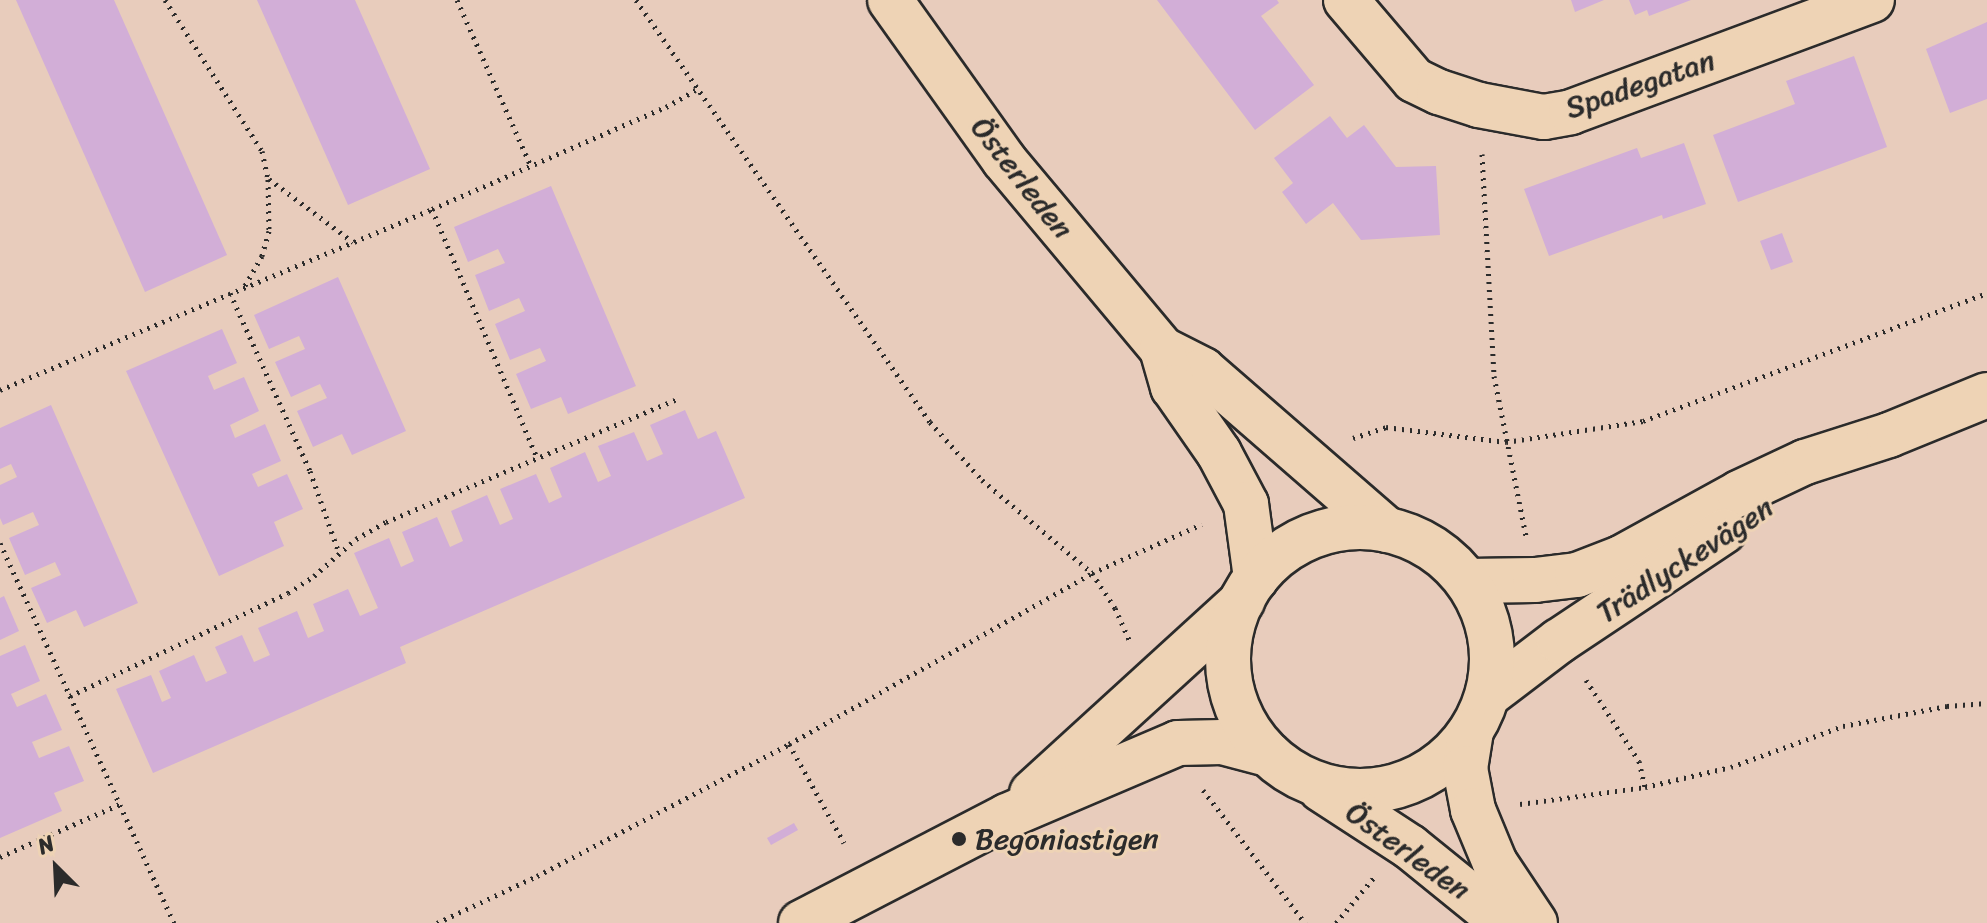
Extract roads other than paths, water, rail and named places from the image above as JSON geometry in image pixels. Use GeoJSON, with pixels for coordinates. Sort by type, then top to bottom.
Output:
{"type":"FeatureCollection","features":[{"type":"Feature","properties":{"kind":"street","name":"Österleden"},"geometry":{"type":"LineString","coordinates":[[890,0],[1004,160],[1162,349],[1203,370],[1315,463],[1387,530]]}},
{"type":"Feature","properties":{"kind":"street","name":"Spadegatan"},"geometry":{"type":"LineString","coordinates":[[1346,0],[1414,80],[1479,105],[1544,117],[1571,112],[1872,0]]}},
{"type":"Feature","properties":{"kind":"street","name":"Österleden"},"geometry":{"type":"LineString","coordinates":[[1162,349],[1173,387],[1219,453],[1246,504],[1249,590]]}},
{"type":"Feature","properties":{"kind":"street","name":"Trädlyckevägen"},"geometry":{"type":"LineString","coordinates":[[1468,581],[1535,580],[1577,575],[1621,558],[1739,493],[1805,462],[1889,435],[1987,395]]}},
{"type":"Feature","properties":{"kind":"street","name":"Trädlyckevägen"},"geometry":{"type":"LineString","coordinates":[[801,923],[1007,816],[1178,743],[1222,742],[1268,754],[1309,781],[1338,790],[1368,791],[1399,786],[1439,764],[1479,713],[1559,641],[1725,530],[1889,435]]}},
{"type":"Feature","properties":{"kind":"street","name":"Trädlyckevägen"},"geometry":{"type":"LineString","coordinates":[[1007,816],[1152,684],[1249,590],[1286,549],[1305,539],[1345,527],[1387,530],[1417,539],[1445,557],[1468,581],[1478,598],[1491,635],[1492,666],[1479,713]]}},
{"type":"Feature","properties":{"kind":"street","name":"Trädlyckevägen"},"geometry":{"type":"LineString","coordinates":[[1249,590],[1228,646],[1230,682],[1241,716],[1268,754]]}},
{"type":"Feature","properties":{"kind":"street","name":"Österleden"},"geometry":{"type":"LineString","coordinates":[[1479,713],[1465,768],[1473,810],[1495,863],[1535,923]]}},
{"type":"Feature","properties":{"kind":"street","name":"Österleden"},"geometry":{"type":"LineString","coordinates":[[1309,781],[1410,847],[1504,923]]}},
{"type":"Feature","properties":{"kind":"place","name":"Begoniastigen"},"geometry":{"type":"Point","coordinates":[959,839]}}]}
